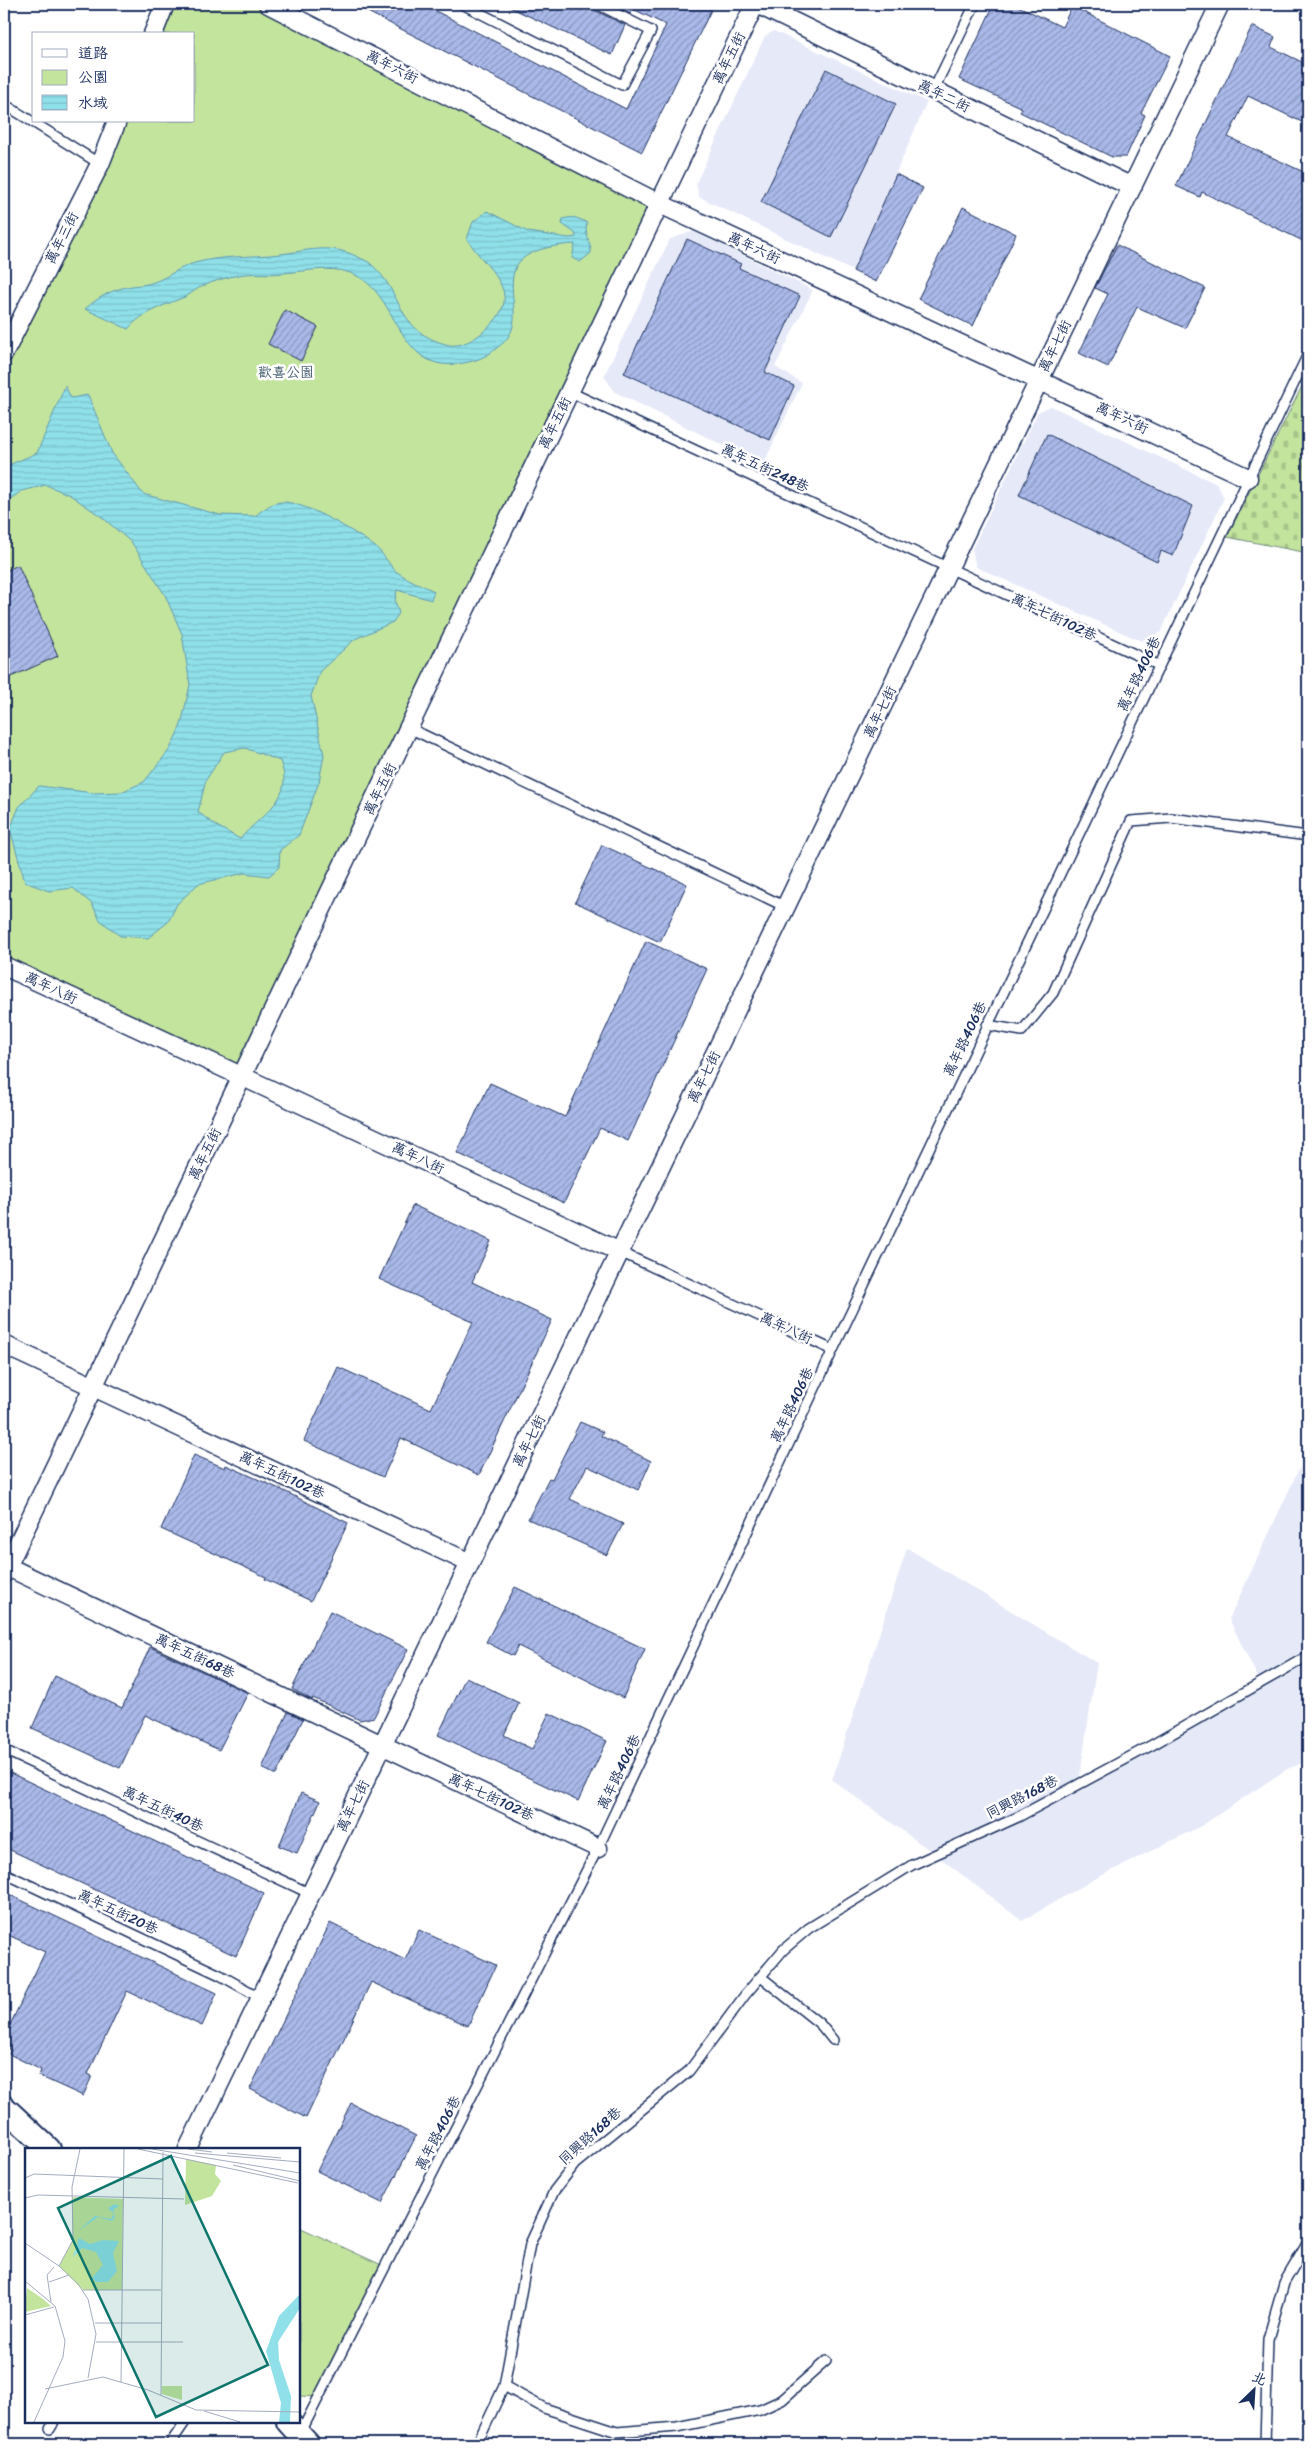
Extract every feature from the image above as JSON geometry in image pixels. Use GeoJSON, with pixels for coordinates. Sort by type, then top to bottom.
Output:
{"type":"FeatureCollection","features":[{"type":"Feature","properties":{"kind":"street"},"geometry":{"type":"LineString","coordinates":[[154,32],[165,4]]}},
{"type":"Feature","properties":{"kind":"street","name":"萬年六街"},"geometry":{"type":"LineString","coordinates":[[268,4],[658,203],[1248,478]]}},
{"type":"Feature","properties":{"kind":"street","name":"萬年五街"},"geometry":{"type":"LineString","coordinates":[[5,1568],[570,392],[658,203],[756,4]]}},
{"type":"Feature","properties":{"kind":"street","name":"萬年二街"},"geometry":{"type":"LineString","coordinates":[[756,4],[1132,187]]}},
{"type":"Feature","properties":{"kind":"street","name":"萬年七街"},"geometry":{"type":"LineString","coordinates":[[188,2148],[1220,4]]}},
{"type":"Feature","properties":{"kind":"street","name":"萬年三街"},"geometry":{"type":"LineString","coordinates":[[4,353],[100,164],[117,122]]}},
{"type":"Feature","properties":{"kind":"street","name":"萬年八街"},"geometry":{"type":"LineString","coordinates":[[4,966],[620,1252]]}},
{"type":"Feature","properties":{"kind":"street","name":"萬年五街102巷"},"geometry":{"type":"LineString","coordinates":[[4,1344],[470,1563]]}},
{"type":"Feature","properties":{"kind":"street","name":"萬年五街68巷"},"geometry":{"type":"LineString","coordinates":[[5,1568],[383,1745]]}},
{"type":"Feature","properties":{"kind":"street","name":"萬年七街102巷"},"geometry":{"type":"LineString","coordinates":[[383,1745],[598,1848]]}},
{"type":"Feature","properties":{"kind":"street"},"geometry":{"type":"LineString","coordinates":[[4,2107],[48,2148]]}},
{"type":"Feature","properties":{"kind":"lane"},"geometry":{"type":"LineString","coordinates":[[462,4],[622,85],[651,31],[597,4]]}},
{"type":"Feature","properties":{"kind":"lane"},"geometry":{"type":"LineString","coordinates":[[933,91],[975,4]]}},
{"type":"Feature","properties":{"kind":"lane"},"geometry":{"type":"LineString","coordinates":[[4,104],[32,122]]}},
{"type":"Feature","properties":{"kind":"lane"},"geometry":{"type":"LineString","coordinates":[[33,122],[100,164]]}},
{"type":"Feature","properties":{"kind":"lane","name":"萬年路406巷"},"geometry":{"type":"LineString","coordinates":[[299,2434],[598,1848],[1158,665],[1308,354]]}},
{"type":"Feature","properties":{"kind":"lane","name":"萬年五街248巷"},"geometry":{"type":"LineString","coordinates":[[570,392],[949,568]]}},
{"type":"Feature","properties":{"kind":"lane","name":"萬年七街102巷"},"geometry":{"type":"LineString","coordinates":[[949,568],[1158,665]]}},
{"type":"Feature","properties":{"kind":"lane"},"geometry":{"type":"LineString","coordinates":[[409,728],[786,907]]}},
{"type":"Feature","properties":{"kind":"lane"},"geometry":{"type":"LineString","coordinates":[[987,1025],[1022,1032],[1053,993],[1131,821],[1171,818],[1308,836]]}},
{"type":"Feature","properties":{"kind":"lane","name":"萬年八街"},"geometry":{"type":"LineString","coordinates":[[620,1252],[833,1350]]}},
{"type":"Feature","properties":{"kind":"lane","name":"同興路168巷"},"geometry":{"type":"LineString","coordinates":[[477,2444],[504,2386],[530,2244],[554,2191],[576,2164],[689,2071],[744,1995],[783,1950],[809,1928],[860,1895],[912,1865],[1018,1817],[1152,1745],[1308,1656]]}},
{"type":"Feature","properties":{"kind":"lane","name":"萬年五街40巷"},"geometry":{"type":"LineString","coordinates":[[4,1750],[311,1894]]}},
{"type":"Feature","properties":{"kind":"lane","name":"萬年五街20巷"},"geometry":{"type":"LineString","coordinates":[[4,1873],[220,1975],[261,1998]]}},
{"type":"Feature","properties":{"kind":"lane"},"geometry":{"type":"LineString","coordinates":[[761,1977],[820,2024],[833,2040]]}},
{"type":"Feature","properties":{"kind":"lane"},"geometry":{"type":"LineString","coordinates":[[1265,2444],[1268,2339],[1284,2284],[1308,2242]]}},
{"type":"Feature","properties":{"kind":"lane"},"geometry":{"type":"LineString","coordinates":[[504,2386],[544,2408],[617,2432],[677,2427],[760,2410],[782,2400],[826,2361]]}},
{"type":"Feature","properties":{"kind":"lane"},"geometry":{"type":"LineString","coordinates":[[170,2444],[184,2423]]}},
{"type":"Feature","properties":{"kind":"shaded area"},"geometry":{"type":"Polygon","coordinates":[[[774,31],[927,102],[853,271],[699,197],[696,183],[765,36],[774,31]]]}},
{"type":"Feature","properties":{"kind":"shaded area"},"geometry":{"type":"Polygon","coordinates":[[[694,231],[813,290],[775,367],[802,383],[763,465],[615,392],[604,376],[670,239],[694,231]]]}},
{"type":"Feature","properties":{"kind":"shaded area"},"geometry":{"type":"Polygon","coordinates":[[[1051,406],[1217,484],[1224,498],[1161,632],[1141,641],[976,567],[972,549],[1038,412],[1051,406]]]}},
{"type":"Feature","properties":{"kind":"shaded area"},"geometry":{"type":"Polygon","coordinates":[[[1305,1456],[1308,1459],[1308,1761],[1287,1769],[1201,1826],[1093,1880],[1022,1921],[939,1857],[832,1780],[907,1548],[1097,1663],[1078,1788],[1262,1686],[1229,1619],[1305,1456]]]}},
{"type":"Feature","properties":{"kind":"green space","name":"歡喜公園"},"geometry":{"type":"Polygon","coordinates":[[[162,4],[268,4],[658,203],[242,1076],[4,966],[4,351],[109,122],[195,122],[195,32],[150,32],[162,4]]]}},
{"type":"Feature","properties":{"kind":"green space"},"geometry":{"type":"Polygon","coordinates":[[[1308,374],[1308,553],[1227,537],[1308,374]]]}},
{"type":"Feature","properties":{"kind":"green space"},"geometry":{"type":"Polygon","coordinates":[[[300,2227],[386,2267],[323,2397],[300,2396],[300,2227]]]}},
{"type":"Feature","properties":{"kind":"water"},"geometry":{"type":"Polygon","coordinates":[[[487,211],[528,232],[569,238],[576,237],[575,233],[562,224],[563,219],[573,218],[581,220],[587,223],[586,231],[591,253],[580,262],[572,258],[575,244],[568,244],[539,250],[521,260],[513,274],[514,318],[511,332],[505,341],[493,351],[484,357],[468,362],[457,364],[438,363],[423,357],[411,346],[383,301],[372,288],[359,277],[332,269],[278,274],[250,274],[225,278],[201,287],[187,296],[148,313],[128,329],[85,309],[96,300],[113,291],[160,280],[199,262],[325,249],[346,252],[371,264],[390,287],[402,311],[419,331],[432,339],[449,345],[463,344],[483,332],[496,318],[503,306],[504,295],[500,284],[494,273],[467,239],[473,222],[487,211]]]}},
{"type":"Feature","properties":{"kind":"water"},"geometry":{"type":"Polygon","coordinates":[[[65,386],[71,398],[88,395],[112,453],[143,494],[220,515],[255,516],[277,503],[295,504],[319,513],[366,540],[378,549],[397,572],[434,591],[431,600],[397,590],[395,601],[399,613],[393,622],[355,639],[320,671],[311,696],[324,755],[319,782],[299,835],[280,850],[279,867],[269,876],[244,873],[198,884],[177,904],[168,922],[148,938],[120,936],[100,920],[92,904],[73,888],[49,891],[25,882],[10,829],[19,807],[39,786],[94,793],[121,792],[144,782],[170,749],[181,725],[190,685],[182,634],[165,595],[132,543],[102,517],[70,495],[46,485],[22,491],[4,503],[4,467],[37,453],[65,386]],[[245,748],[224,752],[206,780],[198,812],[215,825],[240,839],[267,813],[280,796],[284,786],[284,774],[280,761],[245,748]]]}},
{"type":"Feature","properties":{"kind":"building"},"geometry":{"type":"Polygon","coordinates":[[[352,4],[422,4],[626,109],[666,25],[633,9],[631,14],[610,4],[703,4],[712,8],[642,152],[352,4]]]}},
{"type":"Feature","properties":{"kind":"building"},"geometry":{"type":"Polygon","coordinates":[[[503,4],[591,4],[594,10],[625,25],[612,55],[503,4]]]}},
{"type":"Feature","properties":{"kind":"building"},"geometry":{"type":"Polygon","coordinates":[[[994,4],[1014,4],[1062,27],[1072,6],[1170,56],[1141,113],[1145,115],[1126,157],[1112,157],[1020,112],[1022,108],[959,79],[994,4]]]}},
{"type":"Feature","properties":{"kind":"building"},"geometry":{"type":"Polygon","coordinates":[[[1252,26],[1275,37],[1271,47],[1308,65],[1308,125],[1248,96],[1228,137],[1308,174],[1308,229],[1303,241],[1202,192],[1200,197],[1176,186],[1252,26]]]}},
{"type":"Feature","properties":{"kind":"building"},"geometry":{"type":"Polygon","coordinates":[[[826,69],[896,104],[831,237],[761,202],[826,69]]]}},
{"type":"Feature","properties":{"kind":"building"},"geometry":{"type":"Polygon","coordinates":[[[896,174],[923,188],[876,282],[853,271],[896,174]]]}},
{"type":"Feature","properties":{"kind":"building"},"geometry":{"type":"Polygon","coordinates":[[[963,207],[1016,234],[973,326],[918,299],[963,207]]]}},
{"type":"Feature","properties":{"kind":"building"},"geometry":{"type":"Polygon","coordinates":[[[687,239],[741,264],[739,268],[800,296],[765,372],[794,386],[770,440],[624,373],[687,239]]]}},
{"type":"Feature","properties":{"kind":"building"},"geometry":{"type":"Polygon","coordinates":[[[1117,245],[1205,288],[1185,328],[1137,307],[1108,367],[1079,353],[1108,294],[1095,288],[1117,245]]]}},
{"type":"Feature","properties":{"kind":"building"},"geometry":{"type":"Polygon","coordinates":[[[285,310],[318,327],[301,361],[268,344],[285,310]]]}},
{"type":"Feature","properties":{"kind":"building"},"geometry":{"type":"Polygon","coordinates":[[[1047,434],[1193,506],[1173,556],[1161,551],[1157,562],[1019,495],[1047,434]]]}},
{"type":"Feature","properties":{"kind":"building"},"geometry":{"type":"Polygon","coordinates":[[[18,565],[58,656],[4,680],[4,572],[18,565]]]}},
{"type":"Feature","properties":{"kind":"building"},"geometry":{"type":"Polygon","coordinates":[[[602,845],[687,884],[660,942],[575,902],[602,845]]]}},
{"type":"Feature","properties":{"kind":"building"},"geometry":{"type":"Polygon","coordinates":[[[646,941],[707,969],[628,1141],[600,1128],[564,1203],[457,1153],[490,1083],[565,1117],[646,941]]]}},
{"type":"Feature","properties":{"kind":"building"},"geometry":{"type":"Polygon","coordinates":[[[413,1205],[491,1241],[472,1282],[552,1320],[479,1475],[401,1438],[383,1477],[304,1441],[338,1367],[431,1409],[473,1322],[379,1279],[413,1205]]]}},
{"type":"Feature","properties":{"kind":"building"},"geometry":{"type":"Polygon","coordinates":[[[580,1422],[603,1432],[601,1436],[651,1461],[638,1490],[587,1466],[570,1499],[623,1524],[607,1555],[528,1519],[549,1478],[552,1479],[580,1422]]]}},
{"type":"Feature","properties":{"kind":"building"},"geometry":{"type":"Polygon","coordinates":[[[194,1455],[225,1468],[226,1465],[348,1523],[311,1601],[265,1579],[266,1577],[161,1529],[194,1455]]]}},
{"type":"Feature","properties":{"kind":"building"},"geometry":{"type":"Polygon","coordinates":[[[515,1587],[645,1649],[623,1698],[518,1646],[513,1656],[486,1642],[515,1587]]]}},
{"type":"Feature","properties":{"kind":"building"},"geometry":{"type":"Polygon","coordinates":[[[330,1611],[408,1649],[374,1717],[360,1720],[313,1698],[312,1700],[292,1689],[330,1611]]]}},
{"type":"Feature","properties":{"kind":"building"},"geometry":{"type":"Polygon","coordinates":[[[150,1647],[248,1693],[219,1750],[145,1715],[120,1768],[32,1728],[55,1676],[122,1708],[150,1647]]]}},
{"type":"Feature","properties":{"kind":"building"},"geometry":{"type":"Polygon","coordinates":[[[466,1677],[519,1703],[504,1735],[532,1749],[549,1713],[607,1741],[578,1801],[438,1735],[466,1677]]]}},
{"type":"Feature","properties":{"kind":"building"},"geometry":{"type":"Polygon","coordinates":[[[288,1712],[303,1719],[276,1775],[262,1768],[288,1712]]]}},
{"type":"Feature","properties":{"kind":"building"},"geometry":{"type":"Polygon","coordinates":[[[4,1770],[264,1893],[236,1956],[4,1847],[4,1770]]]}},
{"type":"Feature","properties":{"kind":"building"},"geometry":{"type":"Polygon","coordinates":[[[301,1793],[320,1801],[297,1853],[279,1846],[301,1793]]]}},
{"type":"Feature","properties":{"kind":"building"},"geometry":{"type":"Polygon","coordinates":[[[4,1892],[217,1993],[202,2026],[127,1991],[88,2074],[92,2076],[83,2096],[39,2076],[41,2070],[9,2054],[11,2050],[4,2047],[4,2024],[9,2027],[45,1952],[4,1933],[4,1892]]]}},
{"type":"Feature","properties":{"kind":"building"},"geometry":{"type":"Polygon","coordinates":[[[330,1923],[405,1960],[419,1930],[496,1965],[468,2026],[371,1982],[306,2118],[250,2089],[330,1923]]]}},
{"type":"Feature","properties":{"kind":"building"},"geometry":{"type":"Polygon","coordinates":[[[351,2103],[416,2136],[382,2203],[317,2171],[351,2103]]]}}]}
